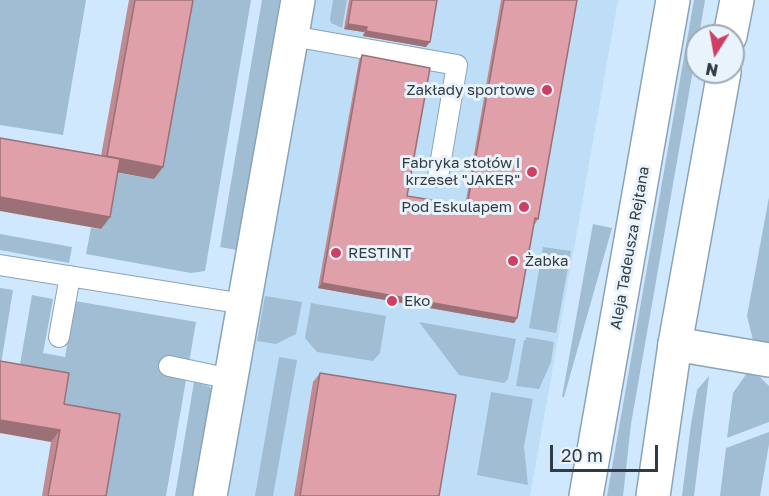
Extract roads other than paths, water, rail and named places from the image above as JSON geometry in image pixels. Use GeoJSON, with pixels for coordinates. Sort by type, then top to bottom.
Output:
{"type":"FeatureCollection","features":[{"type":"Feature","properties":{"kind":"main road"},"geometry":{"type":"LineString","coordinates":[[210,496],[298,0]]}},
{"type":"Feature","properties":{"kind":"main road","name":"Aleja Tadeusza Rejtana"},"geometry":{"type":"LineString","coordinates":[[586,496],[673,0]]}},
{"type":"Feature","properties":{"kind":"main road"},"geometry":{"type":"LineString","coordinates":[[732,24],[736,0]]}},
{"type":"Feature","properties":{"kind":"main road"},"geometry":{"type":"LineString","coordinates":[[653,496],[675,344],[722,84]]}},
{"type":"Feature","properties":{"kind":"main road"},"geometry":{"type":"LineString","coordinates":[[675,344],[769,360]]}},
{"type":"Feature","properties":{"kind":"lane"},"geometry":{"type":"LineString","coordinates":[[292,36],[457,65],[438,177]]}},
{"type":"Feature","properties":{"kind":"lane"},"geometry":{"type":"LineString","coordinates":[[0,266],[244,304]]}},
{"type":"Feature","properties":{"kind":"lane"},"geometry":{"type":"LineString","coordinates":[[59,337],[69,276]]}},
{"type":"Feature","properties":{"kind":"lane"},"geometry":{"type":"LineString","coordinates":[[169,366],[231,379]]}},
{"type":"Feature","properties":{"kind":"place","name":"Zakłady sportowe"},"geometry":{"type":"Point","coordinates":[547,90]}},
{"type":"Feature","properties":{"kind":"place","name":"Fabryka stołów i krzeseł \"JAKER\""},"geometry":{"type":"Point","coordinates":[532,172]}},
{"type":"Feature","properties":{"kind":"place","name":"Pod Eskulapem"},"geometry":{"type":"Point","coordinates":[524,207]}},
{"type":"Feature","properties":{"kind":"place","name":"RESTINT"},"geometry":{"type":"Point","coordinates":[336,253]}},
{"type":"Feature","properties":{"kind":"place","name":"Żabka"},"geometry":{"type":"Point","coordinates":[513,261]}},
{"type":"Feature","properties":{"kind":"place","name":"Eko"},"geometry":{"type":"Point","coordinates":[392,301]}}]}
